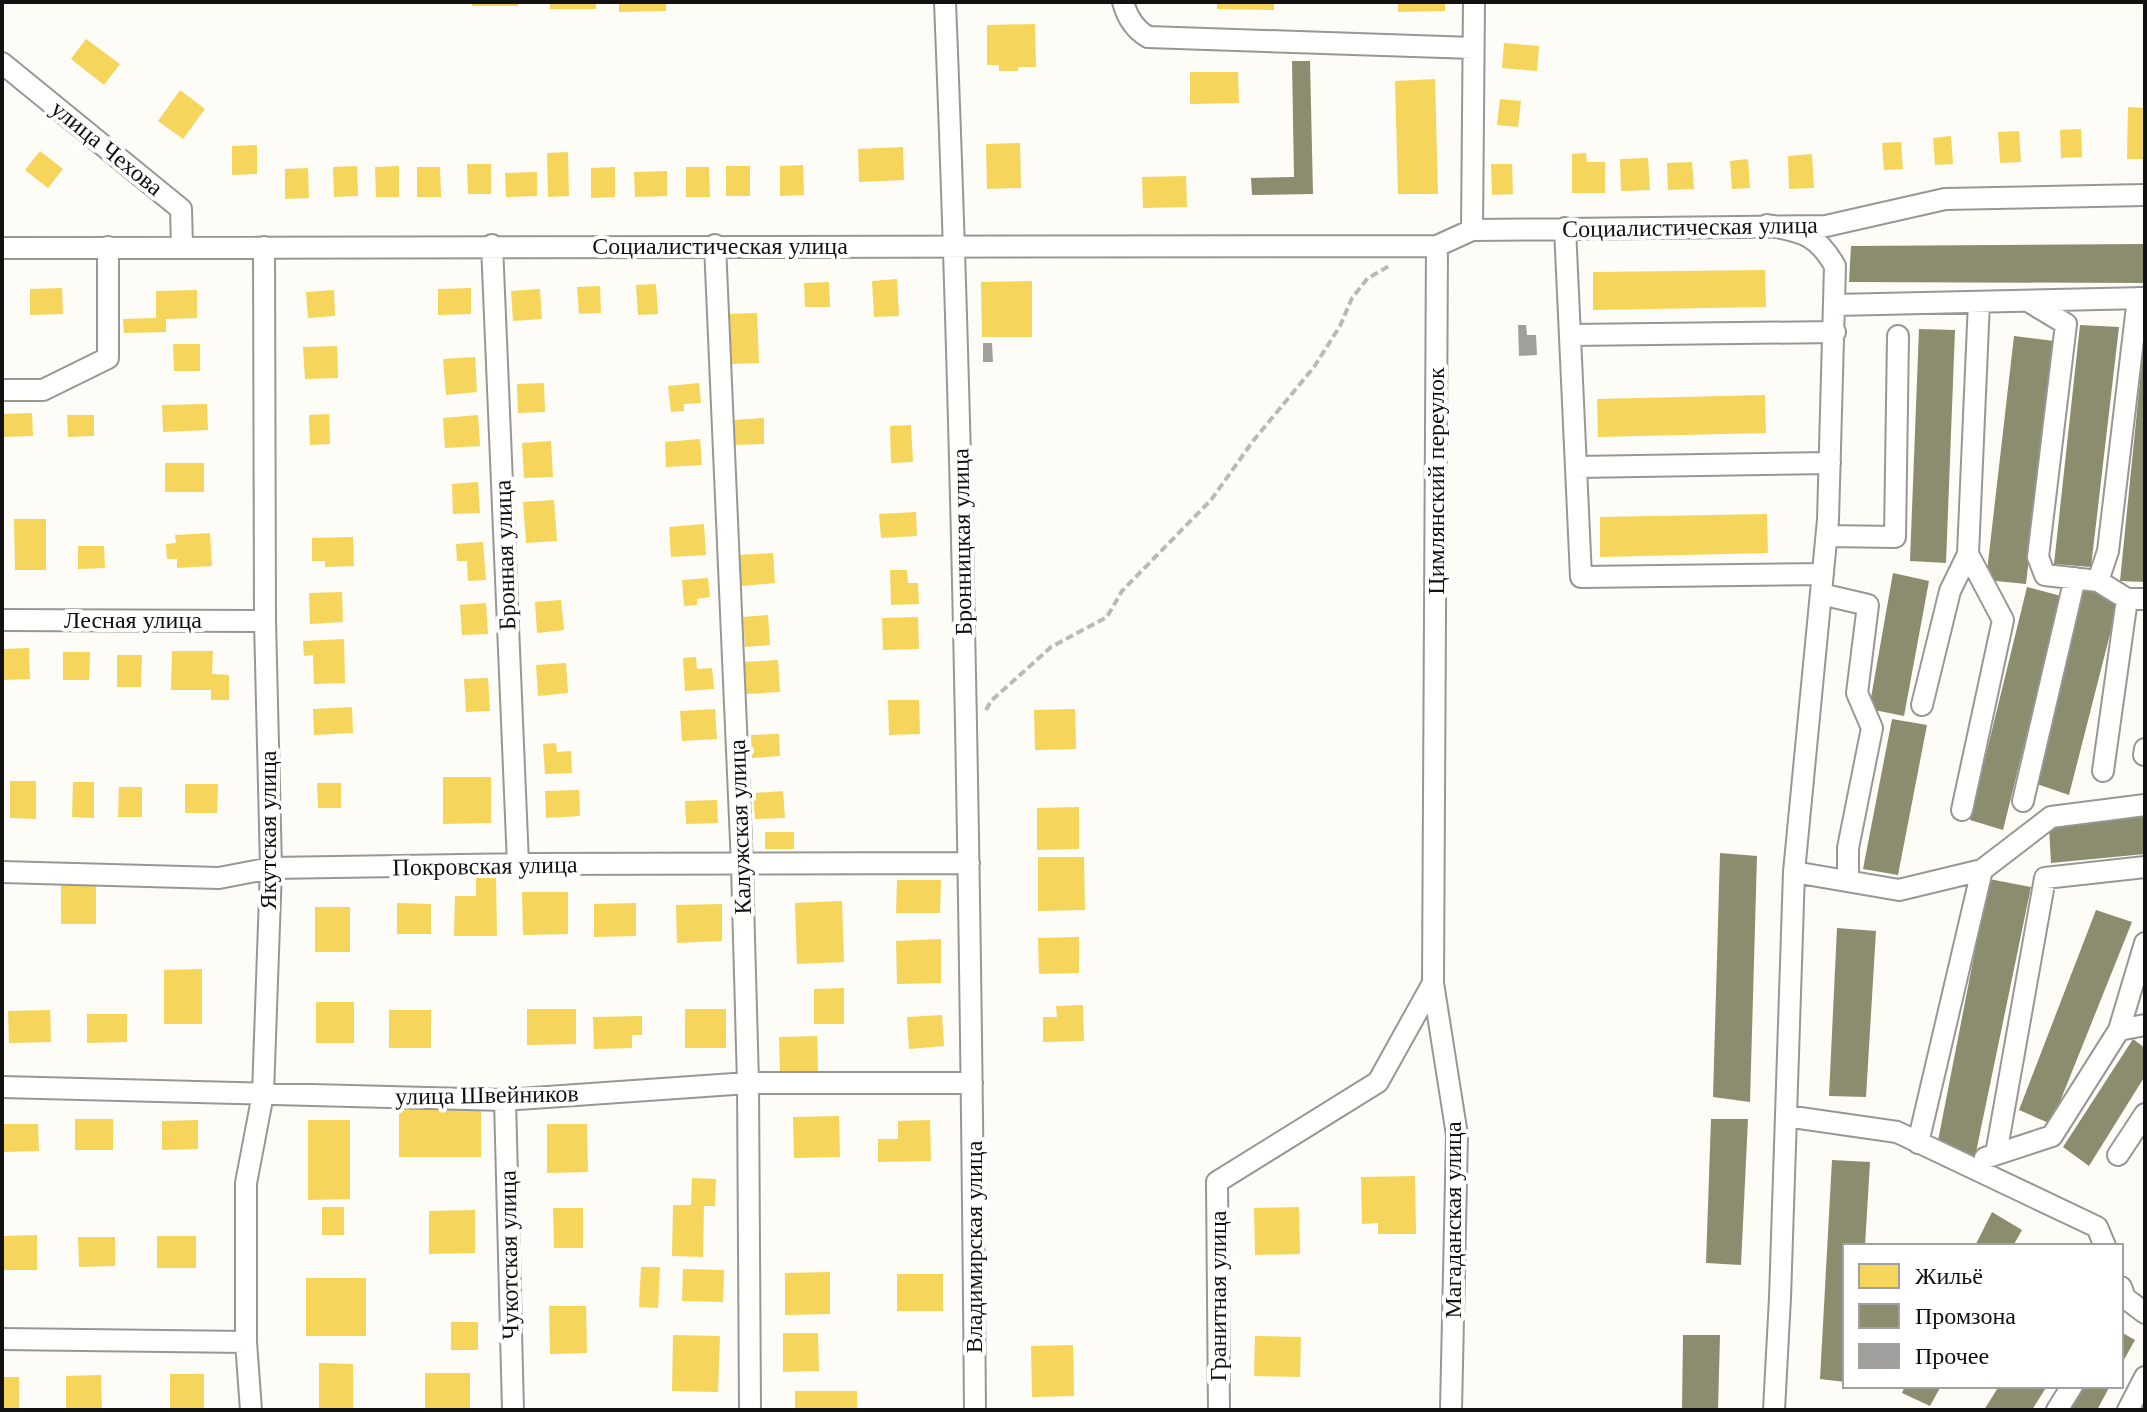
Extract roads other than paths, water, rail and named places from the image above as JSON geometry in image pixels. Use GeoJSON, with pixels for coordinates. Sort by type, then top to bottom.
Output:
{"type":"FeatureCollection","features":[{"type":"Feature","properties":{"kind":"street","name":"Бронницкая улица"},"geometry":{"type":"LineString","coordinates":[[945,2],[955,247],[972,1083]]}},
{"type":"Feature","properties":{"kind":"street"},"geometry":{"type":"LineString","coordinates":[[1123,2],[1139,32],[1157,39],[1473,48]]}},
{"type":"Feature","properties":{"kind":"street"},"geometry":{"type":"LineString","coordinates":[[1437,246],[1472,230],[1474,2]]}},
{"type":"Feature","properties":{"kind":"street","name":"улица Чехова"},"geometry":{"type":"LineString","coordinates":[[2,63],[181,209],[182,247]]}},
{"type":"Feature","properties":{"kind":"street","name":"Социалистическая улица"},"geometry":{"type":"LineString","coordinates":[[1472,230],[1826,226],[1945,199],[2145,195]]}},
{"type":"Feature","properties":{"kind":"street"},"geometry":{"type":"LineString","coordinates":[[1767,225],[1800,231],[1819,241],[1835,266],[1827,536],[1794,872],[1774,1410]]}},
{"type":"Feature","properties":{"kind":"street"},"geometry":{"type":"LineString","coordinates":[[1565,228],[1581,577],[1822,584],[1868,605],[1857,693],[1872,728],[1848,848],[1848,881]]}},
{"type":"Feature","properties":{"kind":"street","name":"Бронная улица"},"geometry":{"type":"LineString","coordinates":[[492,245],[518,864]]}},
{"type":"Feature","properties":{"kind":"street","name":"Калужская улица"},"geometry":{"type":"LineString","coordinates":[[715,245],[742,865],[748,1083],[750,1410]]}},
{"type":"Feature","properties":{"kind":"street","name":"Социалистическая улица"},"geometry":{"type":"LineString","coordinates":[[2,248],[1437,246]]}},
{"type":"Feature","properties":{"kind":"street","name":"Цимлянский переулок"},"geometry":{"type":"LineString","coordinates":[[1433,983],[1437,246]]}},
{"type":"Feature","properties":{"kind":"street"},"geometry":{"type":"LineString","coordinates":[[2,390],[43,390],[108,358],[108,247]]}},
{"type":"Feature","properties":{"kind":"street","name":"Якутская улица"},"geometry":{"type":"LineString","coordinates":[[251,1410],[246,1342],[246,1183],[263,1094],[271,868],[265,621],[264,247]]}},
{"type":"Feature","properties":{"kind":"street"},"geometry":{"type":"LineString","coordinates":[[1835,305],[2142,298],[2108,551],[2098,581]]}},
{"type":"Feature","properties":{"kind":"street"},"geometry":{"type":"LineString","coordinates":[[2028,301],[2066,324],[2038,557],[2045,575],[2098,581],[2136,599],[2103,771]]}},
{"type":"Feature","properties":{"kind":"street"},"geometry":{"type":"LineString","coordinates":[[1922,705],[1950,591],[1968,554],[1979,302]]}},
{"type":"Feature","properties":{"kind":"street"},"geometry":{"type":"LineString","coordinates":[[1570,335],[1835,332]]}},
{"type":"Feature","properties":{"kind":"street"},"geometry":{"type":"LineString","coordinates":[[1827,536],[1895,537],[1898,336]]}},
{"type":"Feature","properties":{"kind":"street"},"geometry":{"type":"LineString","coordinates":[[1576,467],[1830,463]]}},
{"type":"Feature","properties":{"kind":"street"},"geometry":{"type":"LineString","coordinates":[[1962,810],[2003,620],[1968,554]]}},
{"type":"Feature","properties":{"kind":"street"},"geometry":{"type":"LineString","coordinates":[[2023,801],[2075,578]]}},
{"type":"Feature","properties":{"kind":"street","name":"Лесная улица"},"geometry":{"type":"LineString","coordinates":[[2,620],[265,621]]}},
{"type":"Feature","properties":{"kind":"street"},"geometry":{"type":"LineString","coordinates":[[2144,755],[2145,749]]}},
{"type":"Feature","properties":{"kind":"street"},"geometry":{"type":"LineString","coordinates":[[1794,872],[1899,890],[1982,870],[2051,817],[2145,805]]}},
{"type":"Feature","properties":{"kind":"street","name":"Покровская улица"},"geometry":{"type":"LineString","coordinates":[[2,872],[219,878],[271,868],[969,863]]}},
{"type":"Feature","properties":{"kind":"street"},"geometry":{"type":"LineString","coordinates":[[1996,1154],[2045,878],[2145,867]]}},
{"type":"Feature","properties":{"kind":"street"},"geometry":{"type":"LineString","coordinates":[[1918,1143],[1982,870]]}},
{"type":"Feature","properties":{"kind":"street"},"geometry":{"type":"LineString","coordinates":[[1962,1165],[2052,1136],[2119,1030],[2145,943]]}},
{"type":"Feature","properties":{"kind":"street","name":"Гранитная улица"},"geometry":{"type":"LineString","coordinates":[[1219,1410],[1217,1182],[1378,1082],[1433,983]]}},
{"type":"Feature","properties":{"kind":"street","name":"Магаданская улица"},"geometry":{"type":"LineString","coordinates":[[1433,983],[1457,1135],[1451,1410]]}},
{"type":"Feature","properties":{"kind":"street"},"geometry":{"type":"LineString","coordinates":[[2119,1030],[2145,1025]]}},
{"type":"Feature","properties":{"kind":"street","name":"улица Швейников"},"geometry":{"type":"LineString","coordinates":[[2,1087],[505,1100],[748,1083],[972,1083]]}},
{"type":"Feature","properties":{"kind":"street","name":"Владимирская улица"},"geometry":{"type":"LineString","coordinates":[[972,1083],[975,1410]]}},
{"type":"Feature","properties":{"kind":"street","name":"Чукотская улица"},"geometry":{"type":"LineString","coordinates":[[505,1100],[513,1410]]}},
{"type":"Feature","properties":{"kind":"street"},"geometry":{"type":"LineString","coordinates":[[2118,1155],[2145,1114]]}},
{"type":"Feature","properties":{"kind":"street"},"geometry":{"type":"LineString","coordinates":[[1786,1116],[1897,1132],[2097,1227],[2104,1244]]}},
{"type":"Feature","properties":{"kind":"street"},"geometry":{"type":"LineString","coordinates":[[2123,1298],[2145,1313]]}},
{"type":"Feature","properties":{"kind":"street"},"geometry":{"type":"LineString","coordinates":[[2,1339],[246,1342]]}},
{"type":"Feature","properties":{"kind":"street"},"geometry":{"type":"LineString","coordinates":[[2128,1410],[2145,1377]]}},
{"type":"Feature","properties":{"kind":"street"},"geometry":{"type":"LineString","coordinates":[[2057,1410],[2071,1388]]}}]}
